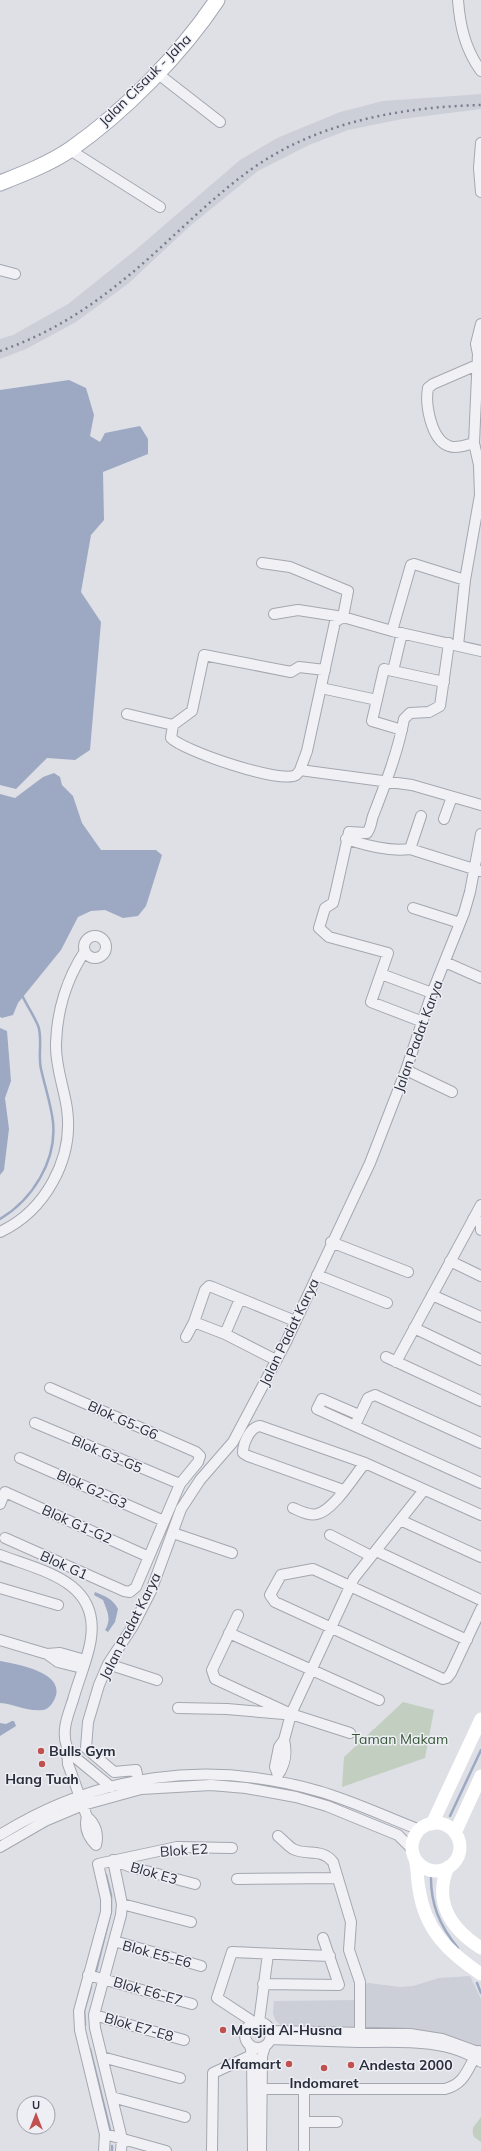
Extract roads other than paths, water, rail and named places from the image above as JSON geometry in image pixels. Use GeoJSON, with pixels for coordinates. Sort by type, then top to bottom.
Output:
{"type":"FeatureCollection","features":[{"type":"Feature","properties":{"kind":"main road","name":"Jalan Cisauk - Jaha"},"geometry":{"type":"LineString","coordinates":[[0,183],[70,150],[117,112],[157,72],[204,20],[217,0]]}},
{"type":"Feature","properties":{"kind":"street"},"geometry":{"type":"LineString","coordinates":[[458,0],[461,29],[472,58],[481,71]]}},
{"type":"Feature","properties":{"kind":"street"},"geometry":{"type":"LineString","coordinates":[[157,72],[220,122]]}},
{"type":"Feature","properties":{"kind":"street"},"geometry":{"type":"LineString","coordinates":[[481,143],[481,189]]}},
{"type":"Feature","properties":{"kind":"street"},"geometry":{"type":"LineString","coordinates":[[70,150],[160,207]]}},
{"type":"Feature","properties":{"kind":"street"},"geometry":{"type":"LineString","coordinates":[[0,270],[15,274]]}},
{"type":"Feature","properties":{"kind":"street"},"geometry":{"type":"LineString","coordinates":[[423,1022],[371,1002],[388,953],[329,937],[319,928],[325,908],[333,903],[346,839],[349,832],[367,833],[369,830],[402,730],[404,719],[410,713],[429,712],[440,706],[444,682],[454,644],[480,495],[479,465],[476,447],[479,358],[476,344],[481,324]]}},
{"type":"Feature","properties":{"kind":"street"},"geometry":{"type":"LineString","coordinates":[[476,447],[449,446],[442,441],[431,422],[426,398],[428,388],[433,384],[479,358]]}},
{"type":"Feature","properties":{"kind":"street"},"geometry":{"type":"LineString","coordinates":[[262,563],[290,567],[348,591],[343,617],[335,622],[325,670],[307,751],[300,770],[296,775],[290,776],[238,767],[171,738],[173,725],[192,711],[205,654],[291,672],[299,667],[325,670]]}},
{"type":"Feature","properties":{"kind":"street"},"geometry":{"type":"LineString","coordinates":[[393,671],[397,632],[411,565],[466,580]]}},
{"type":"Feature","properties":{"kind":"street"},"geometry":{"type":"LineString","coordinates":[[274,614],[298,610],[343,617],[397,632],[481,651]]}},
{"type":"Feature","properties":{"kind":"street"},"geometry":{"type":"LineString","coordinates":[[402,730],[372,721],[384,669],[444,682]]}},
{"type":"Feature","properties":{"kind":"street"},"geometry":{"type":"LineString","coordinates":[[321,688],[377,700]]}},
{"type":"Feature","properties":{"kind":"street"},"geometry":{"type":"LineString","coordinates":[[127,714],[173,725]]}},
{"type":"Feature","properties":{"kind":"street"},"geometry":{"type":"LineString","coordinates":[[300,770],[412,786],[481,805]]}},
{"type":"Feature","properties":{"kind":"street"},"geometry":{"type":"LineString","coordinates":[[444,819],[452,797]]}},
{"type":"Feature","properties":{"kind":"street"},"geometry":{"type":"LineString","coordinates":[[410,849],[422,816]]}},
{"type":"Feature","properties":{"kind":"street","name":"Jalan Padat Karya"},"geometry":{"type":"LineString","coordinates":[[138,1779],[136,1770],[114,1772],[86,1748],[88,1722],[108,1664],[133,1626],[151,1591],[181,1509],[194,1488],[233,1442],[276,1360],[367,1169],[406,1070],[432,993],[446,962],[460,923],[478,870],[481,834]]}},
{"type":"Feature","properties":{"kind":"street"},"geometry":{"type":"LineString","coordinates":[[346,839],[375,847],[398,850],[410,849],[478,870]]}},
{"type":"Feature","properties":{"kind":"street"},"geometry":{"type":"LineString","coordinates":[[413,908],[460,923]]}},
{"type":"Feature","properties":{"kind":"street"},"geometry":{"type":"LineString","coordinates":[[0,1232],[25,1218],[41,1200],[54,1180],[63,1158],[68,1133],[67,1109],[58,1072],[56,1045],[57,1018],[64,994],[78,961],[85,951]]}},
{"type":"Feature","properties":{"kind":"street"},"geometry":{"type":"LineString","coordinates":[[446,962],[481,978]]}},
{"type":"Feature","properties":{"kind":"street"},"geometry":{"type":"LineString","coordinates":[[381,974],[432,993]]}},
{"type":"Feature","properties":{"kind":"street"},"geometry":{"type":"LineString","coordinates":[[406,1070],[452,1092]]}},
{"type":"Feature","properties":{"kind":"street"},"geometry":{"type":"LineString","coordinates":[[396,1362],[481,1205]]}},
{"type":"Feature","properties":{"kind":"street"},"geometry":{"type":"LineString","coordinates":[[473,1219],[481,1222],[481,1230]]}},
{"type":"Feature","properties":{"kind":"street"},"geometry":{"type":"LineString","coordinates":[[331,1242],[408,1272]]}},
{"type":"Feature","properties":{"kind":"street"},"geometry":{"type":"LineString","coordinates":[[450,1261],[481,1276]]}},
{"type":"Feature","properties":{"kind":"street"},"geometry":{"type":"LineString","coordinates":[[317,1275],[388,1303]]}},
{"type":"Feature","properties":{"kind":"street"},"geometry":{"type":"LineString","coordinates":[[186,1337],[194,1322],[205,1290],[209,1286],[295,1321]]}},
{"type":"Feature","properties":{"kind":"street"},"geometry":{"type":"LineString","coordinates":[[432,1295],[481,1317]]}},
{"type":"Feature","properties":{"kind":"street"},"geometry":{"type":"LineString","coordinates":[[225,1334],[240,1299]]}},
{"type":"Feature","properties":{"kind":"street"},"geometry":{"type":"LineString","coordinates":[[194,1322],[225,1334],[276,1360]]}},
{"type":"Feature","properties":{"kind":"street"},"geometry":{"type":"LineString","coordinates":[[414,1328],[481,1360]]}},
{"type":"Feature","properties":{"kind":"street"},"geometry":{"type":"LineString","coordinates":[[386,1357],[481,1401]]}},
{"type":"Feature","properties":{"kind":"street","name":"Blok G5-G6"},"geometry":{"type":"LineString","coordinates":[[50,1388],[196,1452],[200,1456],[198,1462],[180,1484]]}},
{"type":"Feature","properties":{"kind":"street"},"geometry":{"type":"LineString","coordinates":[[355,1425],[368,1398],[375,1395],[481,1444]]}},
{"type":"Feature","properties":{"kind":"street"},"geometry":{"type":"LineString","coordinates":[[360,1415],[322,1399],[317,1409],[481,1483]]}},
{"type":"Feature","properties":{"kind":"street","name":"Blok G3-G5"},"geometry":{"type":"LineString","coordinates":[[35,1423],[180,1484]]}},
{"type":"Feature","properties":{"kind":"street"},"geometry":{"type":"LineString","coordinates":[[343,1490],[248,1456],[243,1453],[243,1446],[253,1429],[260,1426],[365,1463],[481,1516]]}},
{"type":"Feature","properties":{"kind":"street","name":"Blok G2-G3"},"geometry":{"type":"LineString","coordinates":[[20,1458],[164,1521]]}},
{"type":"Feature","properties":{"kind":"street"},"geometry":{"type":"LineString","coordinates":[[293,1508],[308,1514],[317,1514],[330,1507],[365,1463]]}},
{"type":"Feature","properties":{"kind":"street"},"geometry":{"type":"LineString","coordinates":[[149,1557],[180,1484]]}},
{"type":"Feature","properties":{"kind":"street"},"geometry":{"type":"LineString","coordinates":[[275,1793],[278,1778],[283,1768],[286,1748],[284,1740],[291,1714],[350,1586],[354,1578],[424,1490]]}},
{"type":"Feature","properties":{"kind":"street","name":"Blok G1-G2"},"geometry":{"type":"LineString","coordinates":[[0,1504],[5,1492],[149,1557]]}},
{"type":"Feature","properties":{"kind":"street"},"geometry":{"type":"LineString","coordinates":[[400,1520],[481,1557]]}},
{"type":"Feature","properties":{"kind":"street"},"geometry":{"type":"LineString","coordinates":[[173,1533],[232,1553]]}},
{"type":"Feature","properties":{"kind":"street"},"geometry":{"type":"LineString","coordinates":[[330,1536],[481,1600]]}},
{"type":"Feature","properties":{"kind":"street","name":"Blok G1"},"geometry":{"type":"LineString","coordinates":[[4,1538],[124,1591],[130,1592],[136,1587],[149,1557]]}},
{"type":"Feature","properties":{"kind":"street"},"geometry":{"type":"LineString","coordinates":[[0,1556],[56,1577],[74,1586],[86,1601],[92,1621],[92,1639],[64,1728],[68,1764],[87,1817],[93,1821],[98,1838],[96,1845],[105,1862],[122,1904],[114,1941],[94,2015],[95,2028],[122,2139],[120,2151]]}},
{"type":"Feature","properties":{"kind":"street"},"geometry":{"type":"LineString","coordinates":[[467,1640],[313,1569],[281,1575],[270,1594],[274,1602],[443,1679],[447,1678],[451,1673],[467,1640],[481,1609]]}},
{"type":"Feature","properties":{"kind":"street"},"geometry":{"type":"LineString","coordinates":[[0,1588],[58,1605]]}},
{"type":"Feature","properties":{"kind":"street"},"geometry":{"type":"LineString","coordinates":[[238,1615],[212,1670],[214,1678],[291,1714],[350,1733]]}},
{"type":"Feature","properties":{"kind":"street"},"geometry":{"type":"LineString","coordinates":[[229,1633],[379,1700]]}},
{"type":"Feature","properties":{"kind":"street"},"geometry":{"type":"LineString","coordinates":[[0,1640],[47,1654],[58,1662],[83,1664]]}},
{"type":"Feature","properties":{"kind":"street"},"geometry":{"type":"LineString","coordinates":[[108,1664],[157,1680]]}},
{"type":"Feature","properties":{"kind":"street"},"geometry":{"type":"LineString","coordinates":[[178,1708],[227,1709],[291,1714]]}},
{"type":"Feature","properties":{"kind":"street"},"geometry":{"type":"LineString","coordinates":[[432,1824],[481,1719]]}},
{"type":"Feature","properties":{"kind":"street"},"geometry":{"type":"LineString","coordinates":[[67,1747],[77,1759],[111,1787]]}},
{"type":"Feature","properties":{"kind":"street"},"geometry":{"type":"LineString","coordinates":[[0,1835],[41,1811],[79,1795],[138,1779],[211,1774],[278,1778],[346,1800],[420,1830]]}},
{"type":"Feature","properties":{"kind":"street"},"geometry":{"type":"LineString","coordinates":[[455,1833],[481,1776]]}},
{"type":"Feature","properties":{"kind":"street"},"geometry":{"type":"LineString","coordinates":[[0,1847],[45,1821],[82,1805],[141,1789],[176,1786],[218,1786],[246,1788],[275,1793],[327,1806],[382,1827],[398,1835],[426,1869],[434,1871],[448,1867]]}},
{"type":"Feature","properties":{"kind":"street"},"geometry":{"type":"LineString","coordinates":[[481,1948],[460,1932],[450,1918],[441,1890],[448,1867],[458,1855],[460,1847],[455,1833],[445,1825],[432,1824],[420,1830],[413,1842],[414,1854],[419,1871],[420,1894],[431,1926],[442,1943],[457,1958],[481,1974]]}},
{"type":"Feature","properties":{"kind":"street"},"geometry":{"type":"LineString","coordinates":[[278,1836],[293,1849],[322,1853],[328,1856],[333,1862],[351,1922],[349,1950],[360,1982],[360,2037]]}},
{"type":"Feature","properties":{"kind":"street","name":"Blok E2"},"geometry":{"type":"LineString","coordinates":[[105,1862],[177,1847],[232,1848]]}},
{"type":"Feature","properties":{"kind":"street"},"geometry":{"type":"LineString","coordinates":[[104,2151],[105,2134],[80,2030],[79,2011],[106,1912],[105,1862]]}},
{"type":"Feature","properties":{"kind":"street","name":"Blok E3"},"geometry":{"type":"LineString","coordinates":[[105,1862],[131,1867],[194,1884]]}},
{"type":"Feature","properties":{"kind":"street"},"geometry":{"type":"LineString","coordinates":[[237,1879],[338,1878]]}},
{"type":"Feature","properties":{"kind":"street"},"geometry":{"type":"LineString","coordinates":[[122,1904],[191,1922]]}},
{"type":"Feature","properties":{"kind":"street"},"geometry":{"type":"LineString","coordinates":[[263,1984],[337,1986],[340,1983],[323,1938]]}},
{"type":"Feature","properties":{"kind":"street","name":"Blok E5-E6"},"geometry":{"type":"LineString","coordinates":[[114,1941],[201,1966]]}},
{"type":"Feature","properties":{"kind":"street"},"geometry":{"type":"LineString","coordinates":[[261,2151],[262,2056],[269,2039],[266,2025],[257,2022],[235,2008],[219,2001],[217,1995],[232,1952],[330,1956]]}},
{"type":"Feature","properties":{"kind":"street"},"geometry":{"type":"LineString","coordinates":[[253,2151],[251,2050],[246,2038],[246,2030],[257,2022],[268,1954]]}},
{"type":"Feature","properties":{"kind":"street","name":"Blok E6-E7"},"geometry":{"type":"LineString","coordinates":[[88,1974],[192,2004]]}},
{"type":"Feature","properties":{"kind":"street","name":"Blok E7-E8"},"geometry":{"type":"LineString","coordinates":[[94,2015],[184,2040]]}},
{"type":"Feature","properties":{"kind":"street"},"geometry":{"type":"LineString","coordinates":[[212,2151],[213,2073],[217,2069],[251,2050],[258,2048],[269,2039],[427,2036],[479,2056],[455,2087],[445,2090],[262,2089]]}},
{"type":"Feature","properties":{"kind":"street"},"geometry":{"type":"LineString","coordinates":[[102,2057],[180,2078]]}},
{"type":"Feature","properties":{"kind":"street"},"geometry":{"type":"LineString","coordinates":[[304,2090],[304,2151]]}},
{"type":"Feature","properties":{"kind":"street"},"geometry":{"type":"LineString","coordinates":[[112,2097],[185,2117]]}},
{"type":"Feature","properties":{"kind":"street"},"geometry":{"type":"LineString","coordinates":[[305,2122],[337,2122]]}},
{"type":"Feature","properties":{"kind":"street"},"geometry":{"type":"LineString","coordinates":[[105,2134],[166,2151]]}},
{"type":"Feature","properties":{"kind":"water"},"geometry":{"type":"Polygon","coordinates":[[[69,380],[86,388],[94,415],[90,436],[100,442],[105,433],[140,426],[148,439],[148,454],[103,472],[104,520],[91,535],[81,592],[101,622],[90,750],[75,760],[47,758],[16,789],[0,785],[0,390],[69,380]]]}},
{"type":"Feature","properties":{"kind":"water"},"geometry":{"type":"Polygon","coordinates":[[[54,773],[60,777],[62,785],[73,796],[82,823],[101,850],[156,850],[162,855],[146,906],[138,916],[123,918],[105,910],[91,911],[78,917],[61,950],[18,1003],[13,1015],[2,1018],[0,1017],[0,794],[15,798],[43,777],[54,773]]]}},
{"type":"Feature","properties":{"kind":"water"},"geometry":{"type":"Polygon","coordinates":[[[0,1028],[7,1031],[11,1081],[5,1098],[9,1129],[4,1170],[0,1175],[0,1028]]]}},
{"type":"Feature","properties":{"kind":"water"},"geometry":{"type":"Polygon","coordinates":[[[95,1592],[111,1600],[118,1609],[115,1622],[108,1632],[105,1630],[108,1622],[107,1611],[103,1600],[94,1595],[95,1592]]]}},
{"type":"Feature","properties":{"kind":"water"},"geometry":{"type":"Polygon","coordinates":[[[0,1661],[27,1667],[47,1676],[53,1682],[56,1689],[55,1698],[50,1706],[43,1710],[37,1710],[0,1703],[0,1661]]]}},
{"type":"Feature","properties":{"kind":"water"},"geometry":{"type":"Polygon","coordinates":[[[14,1721],[16,1726],[0,1736],[0,1723],[6,1724],[14,1721]]]}},
{"type":"Feature","properties":{"kind":"waterway"},"geometry":{"type":"LineString","coordinates":[[0,1219],[12,1211],[22,1201],[40,1178],[51,1151],[53,1137],[52,1115],[40,1064],[39,1029],[23,997]]}},
{"type":"Feature","properties":{"kind":"waterway"},"geometry":{"type":"LineString","coordinates":[[450,1816],[481,1750]]}},
{"type":"Feature","properties":{"kind":"waterway"},"geometry":{"type":"LineString","coordinates":[[431,1873],[432,1894],[437,1913],[446,1931],[458,1948]]}},
{"type":"Feature","properties":{"kind":"waterway"},"geometry":{"type":"LineString","coordinates":[[96,1971],[111,1911],[111,1895],[106,1875]]}},
{"type":"Feature","properties":{"kind":"waterway"},"geometry":{"type":"LineString","coordinates":[[477,1983],[481,1993]]}},
{"type":"Feature","properties":{"kind":"waterway"},"geometry":{"type":"LineString","coordinates":[[85,2025],[84,2011],[91,1987]]}},
{"type":"Feature","properties":{"kind":"waterway"},"geometry":{"type":"LineString","coordinates":[[90,2049],[110,2130]]}},
{"type":"Feature","properties":{"kind":"waterway"},"geometry":{"type":"LineString","coordinates":[[112,2146],[112,2151]]}},
{"type":"Feature","properties":{"kind":"railway"},"geometry":{"type":"LineString","coordinates":[[0,351],[45,332],[100,298],[149,258],[201,210],[237,180],[256,166],[281,151],[336,127],[364,119],[422,109],[481,105]]}},
{"type":"Feature","properties":{"kind":"place","name":"Bulls Gym"},"geometry":{"type":"Point","coordinates":[41,1751]}},
{"type":"Feature","properties":{"kind":"place","name":"Hang Tuah"},"geometry":{"type":"Point","coordinates":[42,1764]}},
{"type":"Feature","properties":{"kind":"place","name":"Masjid Al-Husna"},"geometry":{"type":"Point","coordinates":[223,2030]}},
{"type":"Feature","properties":{"kind":"place","name":"Alfamart"},"geometry":{"type":"Point","coordinates":[289,2064]}},
{"type":"Feature","properties":{"kind":"place","name":"Andesta 2000"},"geometry":{"type":"Point","coordinates":[351,2065]}},
{"type":"Feature","properties":{"kind":"place","name":"Indomaret"},"geometry":{"type":"Point","coordinates":[324,2068]}},
{"type":"Feature","properties":{"kind":"park label","name":"Taman Makam"},"geometry":{"type":"Point","coordinates":[400,1739]}}]}
